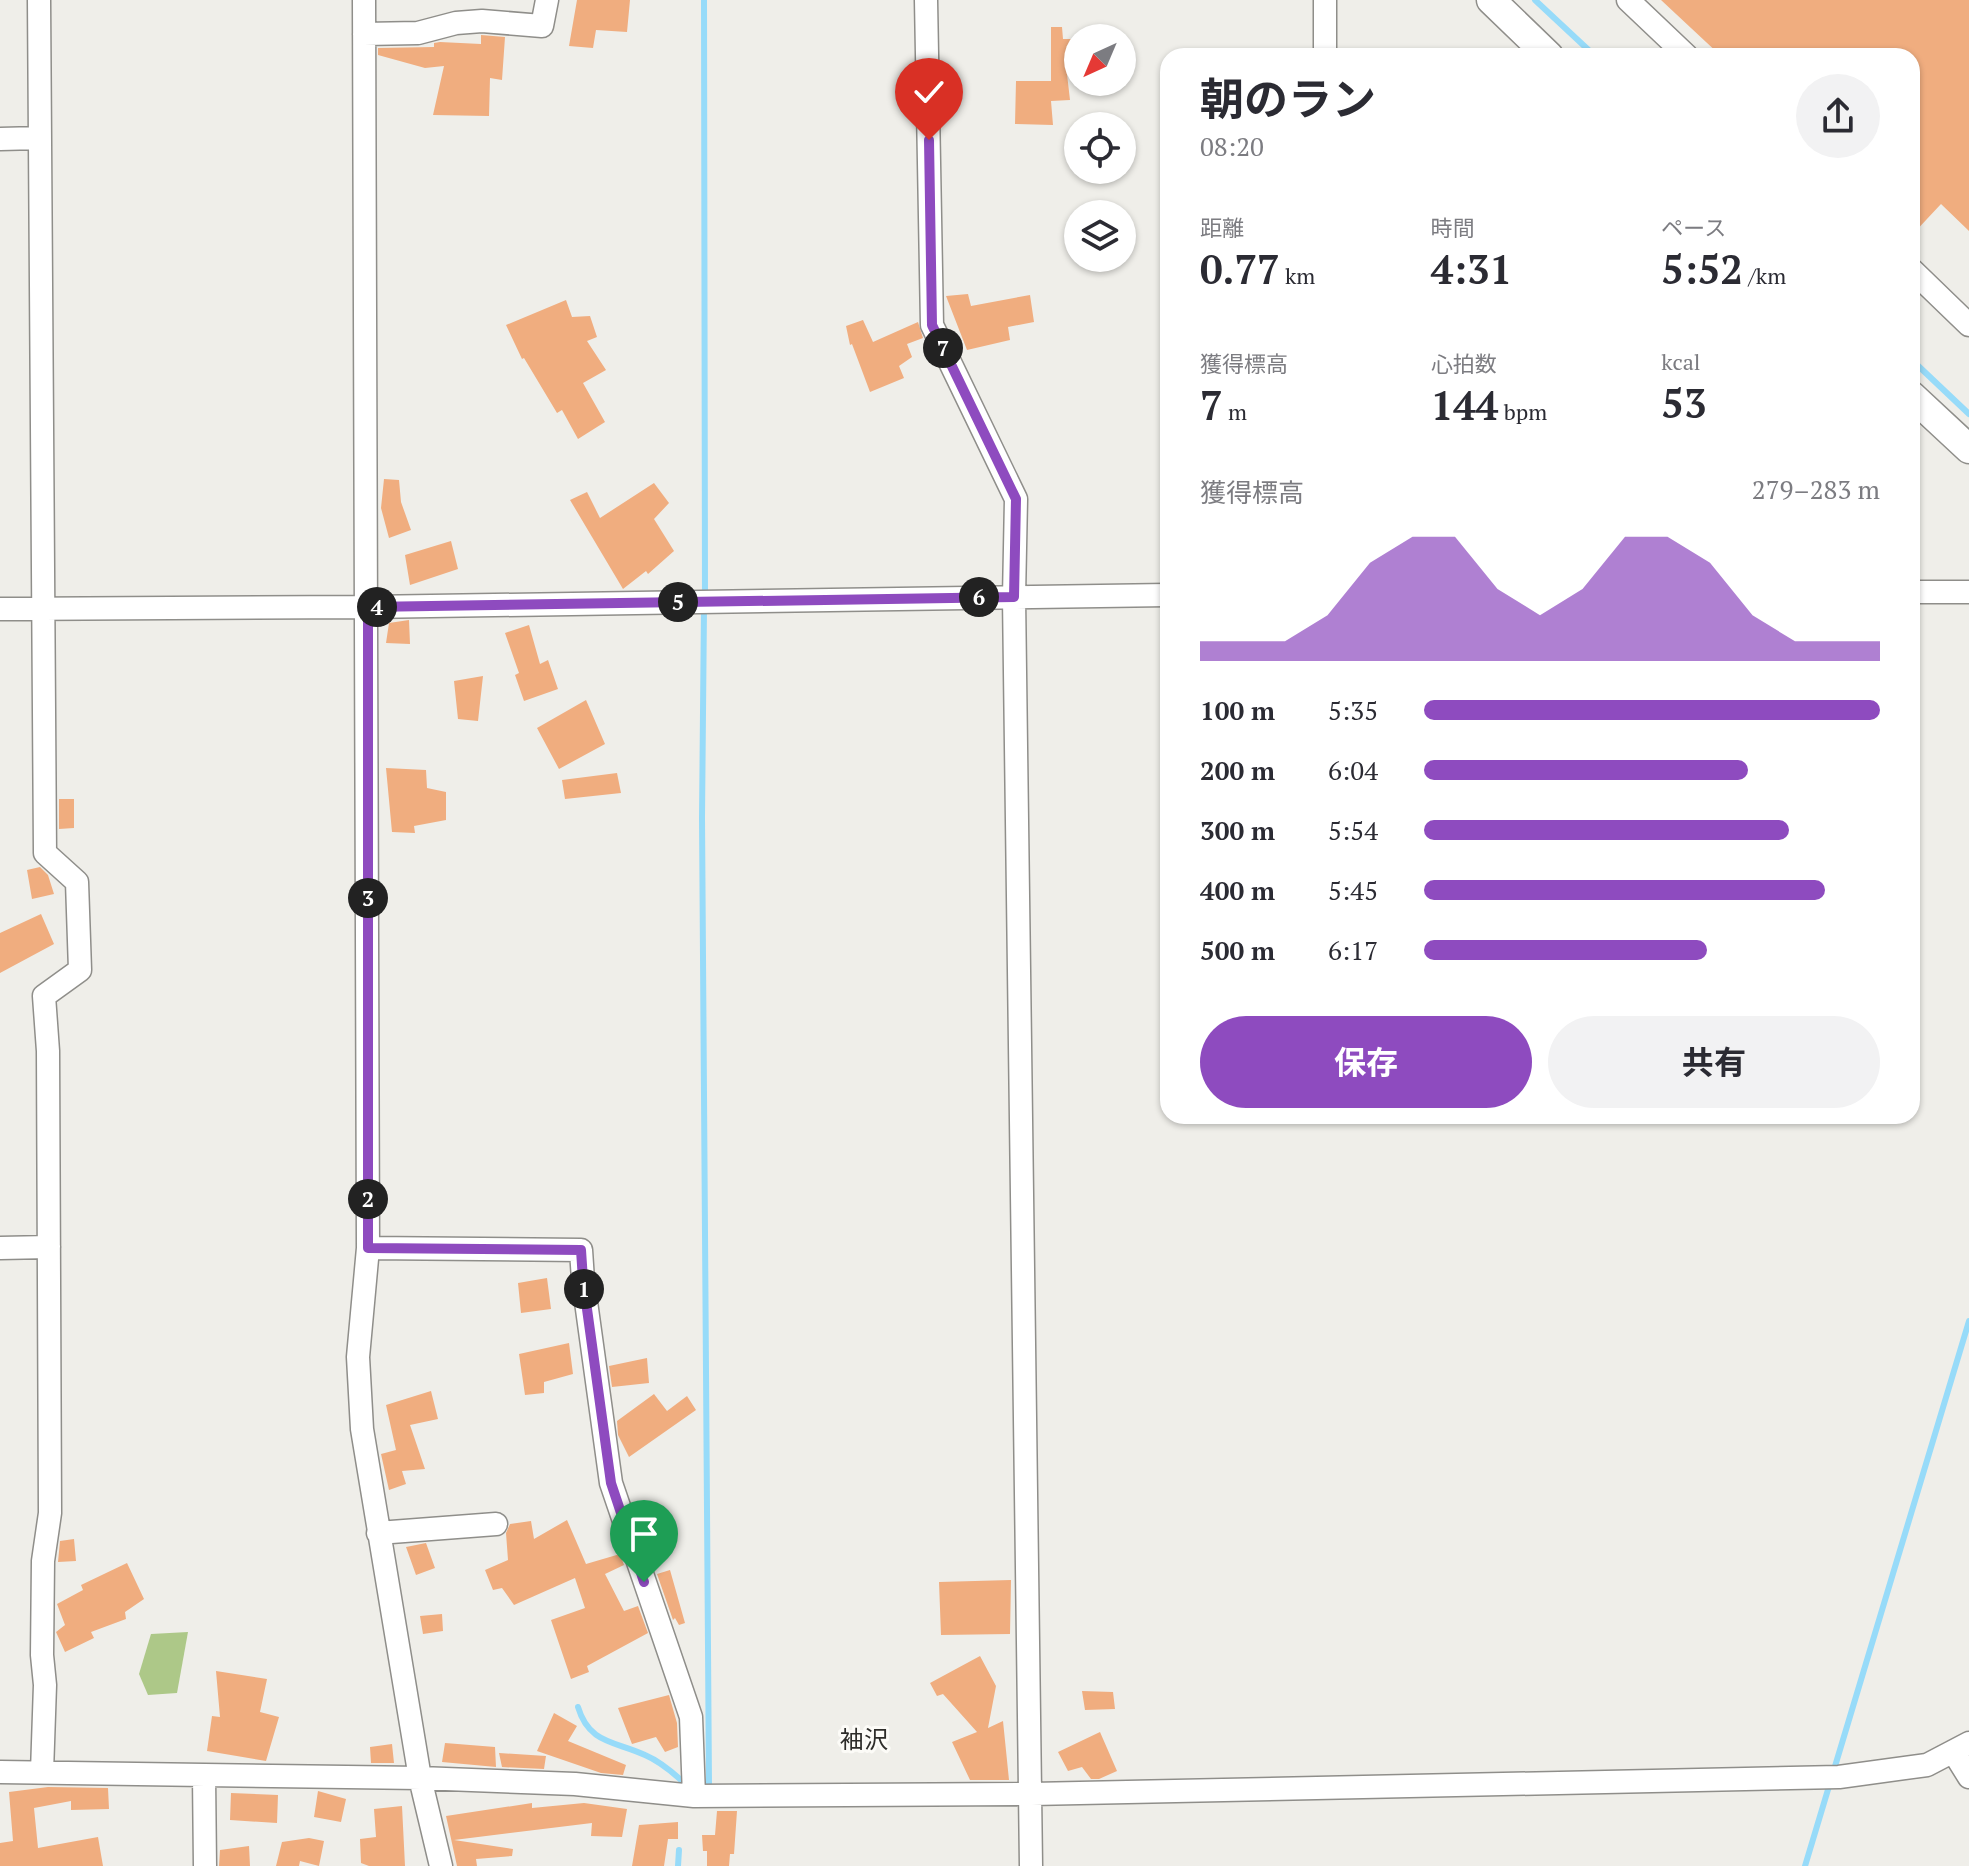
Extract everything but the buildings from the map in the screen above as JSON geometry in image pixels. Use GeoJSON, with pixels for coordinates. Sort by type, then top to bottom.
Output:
{"type":"FeatureCollection","features":[{"type":"Feature","properties":{"kind":"main road"},"geometry":{"type":"LineString","coordinates":[[1491,0],[1541,48]]}},
{"type":"Feature","properties":{"kind":"main road"},"geometry":{"type":"LineString","coordinates":[[1920,403],[1969,449]]}},
{"type":"Feature","properties":{"kind":"street"},"geometry":{"type":"LineString","coordinates":[[39,0],[45,853],[77,882],[80,970],[44,996],[48,1051],[50,1513],[43,1561],[42,1655],[45,1685],[42,1772]]}},
{"type":"Feature","properties":{"kind":"street"},"geometry":{"type":"LineString","coordinates":[[364,0],[368,1248],[358,1357],[362,1429],[378,1533],[420,1778],[441,1866]]}},
{"type":"Feature","properties":{"kind":"street"},"geometry":{"type":"LineString","coordinates":[[364,34],[418,33],[456,23],[482,21],[542,26],[547,0]]}},
{"type":"Feature","properties":{"kind":"street"},"geometry":{"type":"LineString","coordinates":[[926,0],[932,325],[1016,499],[1014,597],[1031,1866]]}},
{"type":"Feature","properties":{"kind":"street"},"geometry":{"type":"LineString","coordinates":[[1325,0],[1325,48]]}},
{"type":"Feature","properties":{"kind":"street"},"geometry":{"type":"LineString","coordinates":[[1628,0],[1679,48]]}},
{"type":"Feature","properties":{"kind":"street"},"geometry":{"type":"LineString","coordinates":[[0,139],[39,138]]}},
{"type":"Feature","properties":{"kind":"street"},"geometry":{"type":"LineString","coordinates":[[1920,278],[1969,325]]}},
{"type":"Feature","properties":{"kind":"street"},"geometry":{"type":"LineString","coordinates":[[1920,592],[1969,592]]}},
{"type":"Feature","properties":{"kind":"street"},"geometry":{"type":"LineString","coordinates":[[0,609],[368,607],[1160,595]]}},
{"type":"Feature","properties":{"kind":"street"},"geometry":{"type":"LineString","coordinates":[[0,1248],[49,1247]]}},
{"type":"Feature","properties":{"kind":"street"},"geometry":{"type":"LineString","coordinates":[[368,1248],[581,1250],[611,1483],[691,1717],[694,1796]]}},
{"type":"Feature","properties":{"kind":"street"},"geometry":{"type":"LineString","coordinates":[[378,1533],[496,1524]]}},
{"type":"Feature","properties":{"kind":"street"},"geometry":{"type":"LineString","coordinates":[[0,1772],[420,1778],[575,1784],[694,1796],[1032,1794],[1839,1777],[1927,1765],[1961,1748],[1969,1777]]}},
{"type":"Feature","properties":{"kind":"street"},"geometry":{"type":"LineString","coordinates":[[204,1776],[205,1866]]}},
{"type":"Feature","properties":{"kind":"green space"},"geometry":{"type":"Polygon","coordinates":[[[188,1632],[177,1693],[148,1695],[139,1674],[151,1634],[188,1632]]]}},
{"type":"Feature","properties":{"kind":"waterway"},"geometry":{"type":"LineString","coordinates":[[704,0],[705,597]]}},
{"type":"Feature","properties":{"kind":"waterway"},"geometry":{"type":"LineString","coordinates":[[1535,0],[1586,48]]}},
{"type":"Feature","properties":{"kind":"waterway"},"geometry":{"type":"LineString","coordinates":[[1920,368],[1969,414]]}},
{"type":"Feature","properties":{"kind":"waterway"},"geometry":{"type":"LineString","coordinates":[[704,608],[702,818],[709,1785]]}},
{"type":"Feature","properties":{"kind":"waterway"},"geometry":{"type":"LineString","coordinates":[[1805,1866],[1969,1321]]}},
{"type":"Feature","properties":{"kind":"waterway"},"geometry":{"type":"LineString","coordinates":[[578,1707],[596,1735],[650,1757],[681,1780]]}},
{"type":"Feature","properties":{"kind":"waterway"},"geometry":{"type":"LineString","coordinates":[[678,1866],[679,1850]]}},
{"type":"Feature","properties":{"kind":"district","name":"袖沢"},"geometry":{"type":"Point","coordinates":[864,1739]}},
{"type":"Feature","properties":{"kind":"route"},"geometry":{"type":"LineString","coordinates":[[644,1582],[611,1483],[581,1250],[368,1248],[368,607],[1014,597],[1016,499],[932,325],[929,140]]}}]}
